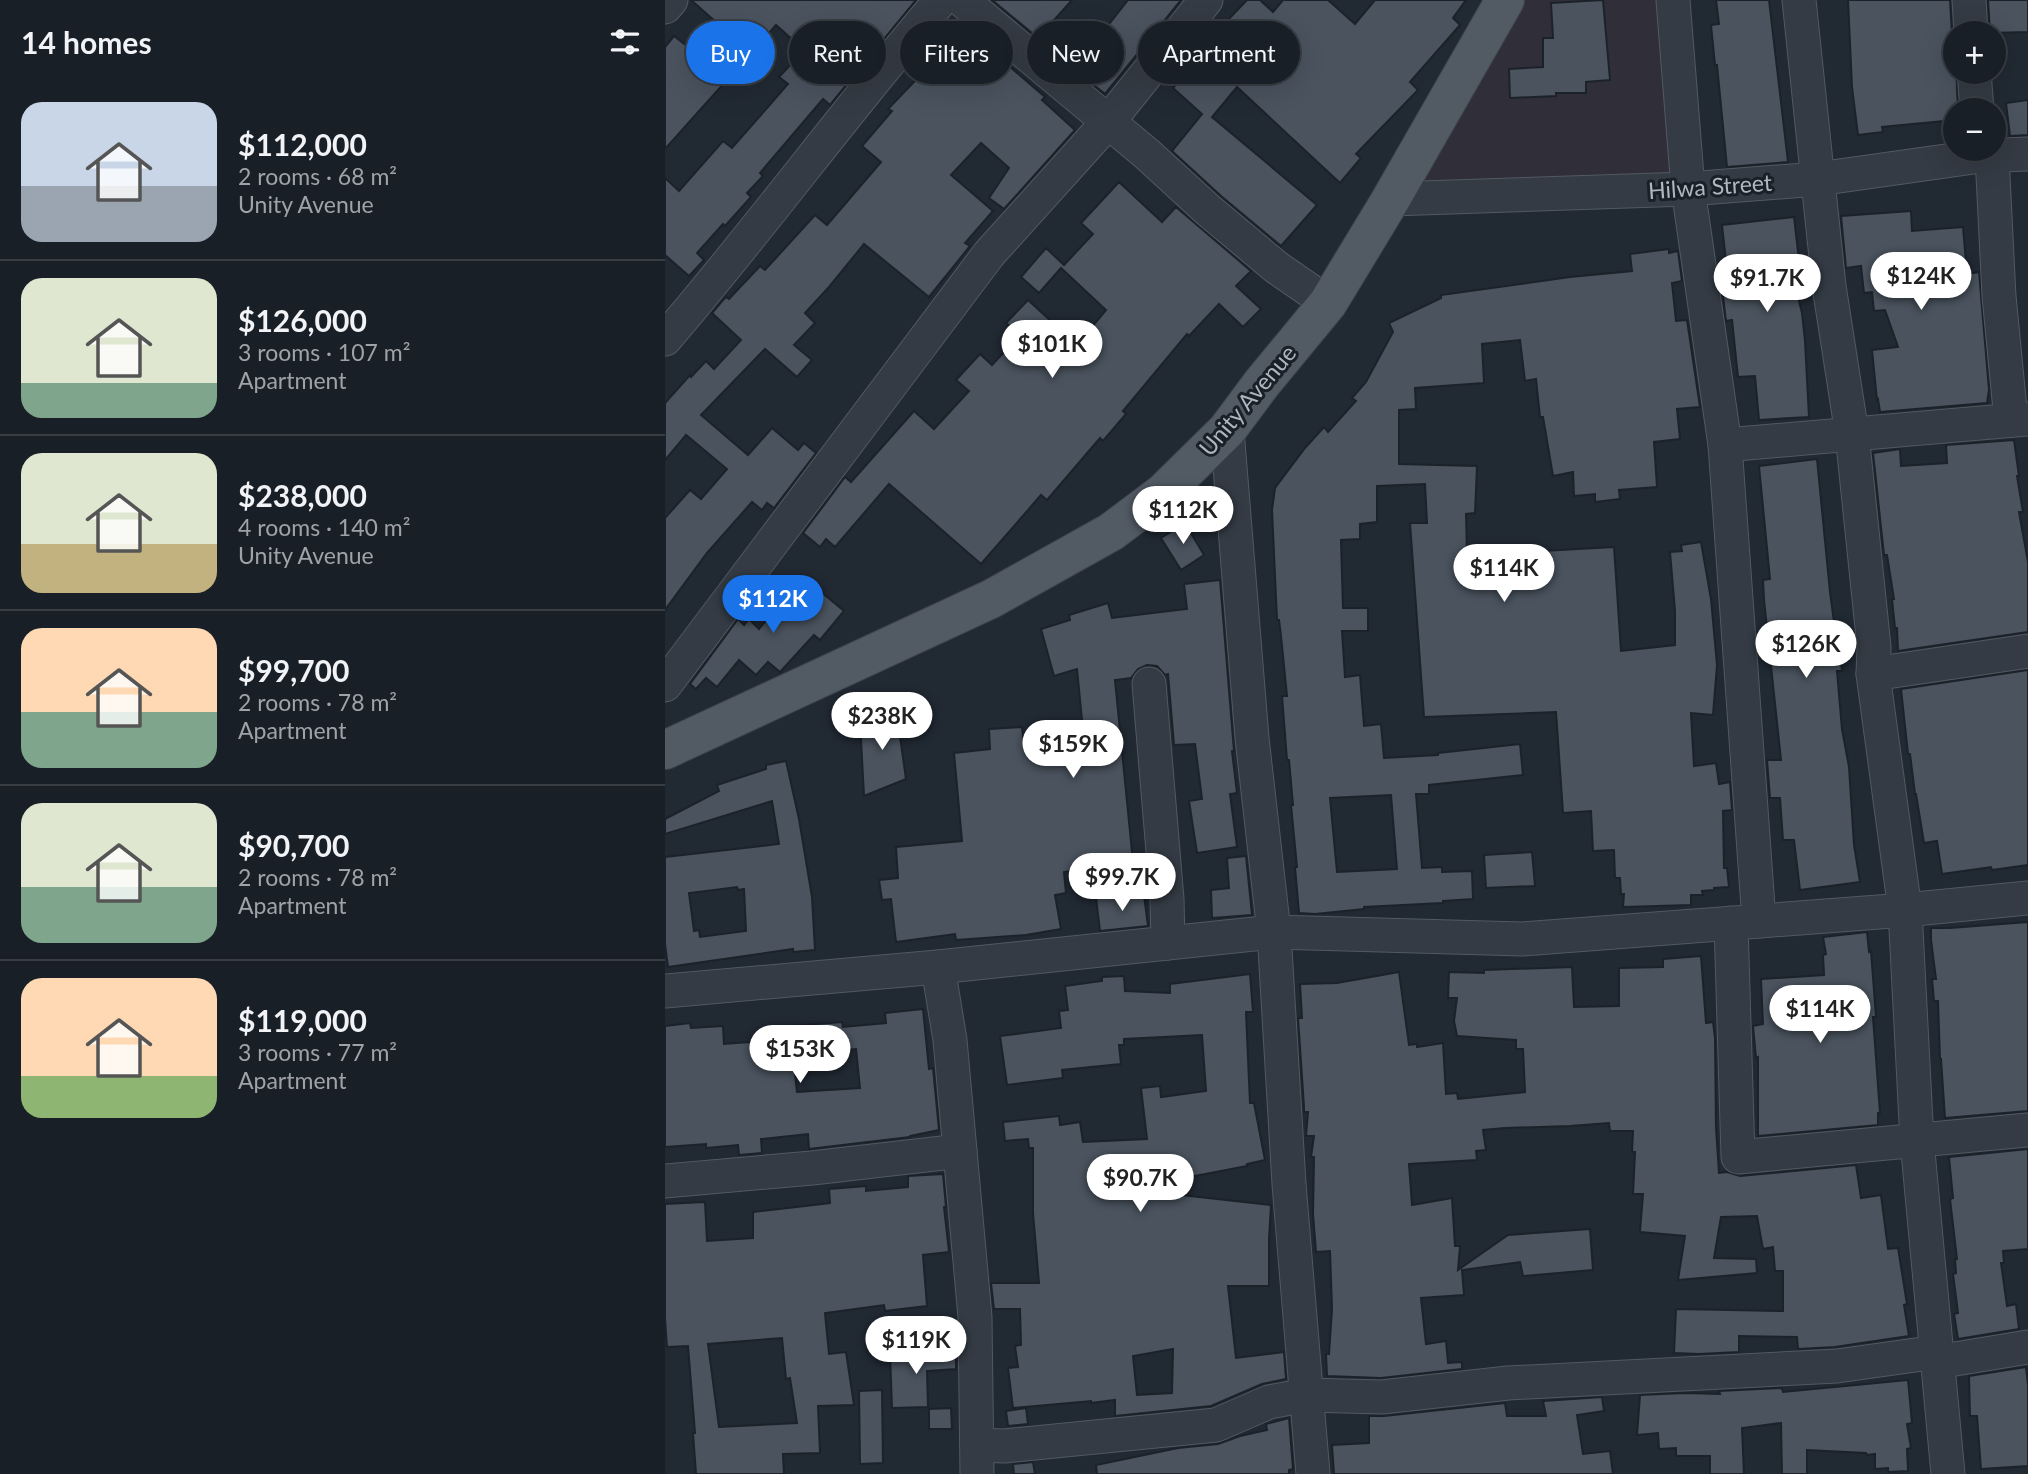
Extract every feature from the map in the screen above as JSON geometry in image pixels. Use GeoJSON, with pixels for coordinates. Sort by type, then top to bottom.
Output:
{"type":"FeatureCollection","features":[{"type":"Feature","properties":{"kind":"main road","name":"Unity Avenue"},"geometry":{"type":"LineString","coordinates":[[665,750],[991,599],[1111,532],[1163,493],[1227,429],[1328,303],[1505,0]]}},
{"type":"Feature","properties":{"kind":"street"},"geometry":{"type":"LineString","coordinates":[[665,6],[671,0]]}},
{"type":"Feature","properties":{"kind":"street"},"geometry":{"type":"LineString","coordinates":[[665,339],[676,305],[820,150],[941,0]]}},
{"type":"Feature","properties":{"kind":"street"},"geometry":{"type":"LineString","coordinates":[[962,0],[1147,154],[1276,267],[1328,303]]}},
{"type":"Feature","properties":{"kind":"street"},"geometry":{"type":"LineString","coordinates":[[665,685],[989,254],[1108,122],[1206,0]]}},
{"type":"Feature","properties":{"kind":"street"},"geometry":{"type":"LineString","coordinates":[[1673,0],[1688,189],[1725,444],[1745,922],[1738,1157],[2028,1130]]}},
{"type":"Feature","properties":{"kind":"street"},"geometry":{"type":"LineString","coordinates":[[1799,0],[1829,286],[1852,434],[1874,648],[1874,674],[1905,910],[1917,1141],[1948,1474]]}},
{"type":"Feature","properties":{"kind":"street"},"geometry":{"type":"LineString","coordinates":[[1969,0],[1970,21]]}},
{"type":"Feature","properties":{"kind":"street","name":"Hilwa Street"},"geometry":{"type":"LineString","coordinates":[[2006,154],[2028,154]]}},
{"type":"Feature","properties":{"kind":"street","name":"Hilwa Street"},"geometry":{"type":"LineString","coordinates":[[1391,199],[1688,189],[1818,179],[1943,160]]}},
{"type":"Feature","properties":{"kind":"street"},"geometry":{"type":"LineString","coordinates":[[1725,444],[2020,420],[1999,296],[1985,161]]}},
{"type":"Feature","properties":{"kind":"street"},"geometry":{"type":"LineString","coordinates":[[1227,429],[1252,738],[1274,932],[1289,1184],[1313,1474]]}},
{"type":"Feature","properties":{"kind":"street"},"geometry":{"type":"LineString","coordinates":[[1874,674],[2028,651]]}},
{"type":"Feature","properties":{"kind":"street"},"geometry":{"type":"LineString","coordinates":[[1149,684],[1167,899],[1168,943]]}},
{"type":"Feature","properties":{"kind":"street"},"geometry":{"type":"LineString","coordinates":[[665,991],[938,967],[1274,932],[1523,939],[2028,898]]}},
{"type":"Feature","properties":{"kind":"street"},"geometry":{"type":"LineString","coordinates":[[938,967],[950,1041],[975,1317],[977,1460],[1004,1446],[1216,1425],[1269,1402],[1306,1395],[1382,1397],[1508,1383],[1837,1366],[2028,1347]]}},
{"type":"Feature","properties":{"kind":"street"},"geometry":{"type":"LineString","coordinates":[[665,1181],[960,1151]]}},
{"type":"Feature","properties":{"kind":"shaded area"},"geometry":{"type":"Polygon","coordinates":[[[1513,0],[1660,0],[1686,177],[1406,195],[1513,0]]]}},
{"type":"Feature","properties":{"kind":"building"},"geometry":{"type":"Polygon","coordinates":[[[691,0],[916,0],[886,37],[886,21],[789,21],[789,37],[775,26],[775,21],[715,21],[691,0]]]}},
{"type":"Feature","properties":{"kind":"building"},"geometry":{"type":"Polygon","coordinates":[[[992,0],[1072,0],[1053,21],[1027,21],[1027,29],[992,0]]]}},
{"type":"Feature","properties":{"kind":"building"},"geometry":{"type":"Polygon","coordinates":[[[1128,0],[1181,0],[1164,21],[1138,21],[1138,53],[1124,70],[1124,21],[1112,21],[1128,0]]]}},
{"type":"Feature","properties":{"kind":"building"},"geometry":{"type":"Polygon","coordinates":[[[1247,0],[1260,0],[1273,12],[1283,0],[1328,0],[1355,24],[1375,0],[1466,0],[1453,18],[1460,25],[1410,82],[1418,90],[1356,154],[1361,158],[1340,183],[1237,87],[1212,117],[1317,205],[1281,246],[1172,151],[1202,114],[1173,88],[1176,84],[1300,84],[1300,21],[1227,21],[1247,0]]]}},
{"type":"Feature","properties":{"kind":"building"},"geometry":{"type":"Polygon","coordinates":[[[1603,0],[1610,80],[1586,82],[1586,93],[1510,98],[1509,69],[1543,67],[1543,38],[1553,38],[1551,3],[1603,0]]]}},
{"type":"Feature","properties":{"kind":"building"},"geometry":{"type":"Polygon","coordinates":[[[1716,0],[1769,0],[1788,162],[1727,167],[1711,25],[1719,24],[1716,0]]]}},
{"type":"Feature","properties":{"kind":"building"},"geometry":{"type":"Polygon","coordinates":[[[1848,0],[1950,0],[1951,21],[1943,21],[1943,84],[1957,84],[1957,98],[1943,98],[1943,121],[1882,127],[1883,132],[1858,135],[1852,87],[1848,0]]]}},
{"type":"Feature","properties":{"kind":"building"},"geometry":{"type":"Polygon","coordinates":[[[1988,0],[2028,0],[2028,32],[2006,33],[2006,21],[1989,21],[1988,0]]]}},
{"type":"Feature","properties":{"kind":"building"},"geometry":{"type":"Polygon","coordinates":[[[674,36],[686,45],[686,84],[723,84],[665,149],[665,47],[674,36]]]}},
{"type":"Feature","properties":{"kind":"building"},"geometry":{"type":"Polygon","coordinates":[[[789,66],[789,84],[847,84],[830,105],[823,99],[760,173],[763,176],[747,193],[751,197],[697,253],[704,260],[689,276],[665,255],[665,178],[679,191],[723,141],[732,148],[788,84],[779,77],[789,66]]]}},
{"type":"Feature","properties":{"kind":"building"},"geometry":{"type":"Polygon","coordinates":[[[1013,69],[1045,97],[1042,100],[1075,130],[1004,209],[989,198],[1009,168],[981,143],[951,175],[993,211],[965,243],[970,246],[929,297],[864,244],[805,313],[815,323],[794,345],[812,360],[797,377],[765,349],[701,415],[748,455],[772,428],[798,450],[804,443],[816,453],[774,508],[767,503],[762,510],[752,502],[707,553],[665,610],[665,518],[690,490],[701,499],[727,469],[686,435],[665,460],[665,403],[706,361],[714,369],[741,340],[712,313],[723,300],[726,297],[729,299],[760,266],[765,270],[815,215],[827,225],[881,162],[862,146],[892,111],[888,109],[912,84],[1013,84],[1013,69]]]}},
{"type":"Feature","properties":{"kind":"building"},"geometry":{"type":"Polygon","coordinates":[[[1093,84],[1113,84],[1105,94],[1093,84]]]}},
{"type":"Feature","properties":{"kind":"building"},"geometry":{"type":"Polygon","coordinates":[[[2028,100],[2028,135],[2010,136],[2006,103],[2028,100]]]}},
{"type":"Feature","properties":{"kind":"building"},"geometry":{"type":"Polygon","coordinates":[[[1119,182],[1162,222],[1176,207],[1251,271],[1236,286],[1261,309],[1243,327],[1219,304],[1189,336],[1187,334],[1123,411],[1126,414],[1103,441],[1100,438],[1047,500],[1041,495],[981,564],[889,484],[835,547],[826,539],[820,547],[803,533],[845,477],[851,482],[914,411],[934,429],[969,391],[956,380],[980,354],[992,365],[1020,335],[1006,323],[1028,300],[1077,345],[1106,310],[1061,268],[1039,293],[1021,277],[1046,248],[1064,265],[1093,234],[1081,223],[1119,182]]]}},
{"type":"Feature","properties":{"kind":"building"},"geometry":{"type":"Polygon","coordinates":[[[1911,211],[1912,231],[1963,227],[1967,274],[1979,272],[1989,390],[1987,403],[1880,412],[1872,350],[1898,347],[1885,310],[1874,311],[1872,292],[1864,293],[1861,266],[1846,268],[1841,216],[1911,211]]]}},
{"type":"Feature","properties":{"kind":"building"},"geometry":{"type":"Polygon","coordinates":[[[1794,217],[1799,260],[1789,261],[1802,313],[1809,417],[1759,420],[1755,376],[1738,377],[1732,320],[1726,321],[1721,280],[1728,279],[1722,225],[1794,217]]]}},
{"type":"Feature","properties":{"kind":"building"},"geometry":{"type":"Polygon","coordinates":[[[1669,249],[1669,253],[1678,251],[1682,281],[1672,283],[1676,321],[1687,320],[1700,407],[1677,409],[1680,439],[1654,442],[1657,487],[1619,490],[1620,499],[1595,502],[1595,494],[1574,496],[1573,472],[1553,476],[1543,417],[1540,417],[1536,379],[1525,381],[1520,340],[1482,344],[1484,383],[1415,388],[1416,409],[1399,410],[1399,464],[1477,466],[1475,513],[1466,514],[1467,555],[1614,547],[1621,651],[1675,645],[1670,552],[1682,551],[1681,545],[1701,542],[1711,599],[1717,665],[1713,715],[1691,713],[1694,766],[1716,763],[1719,784],[1730,782],[1732,810],[1723,811],[1724,868],[1727,868],[1729,887],[1702,891],[1703,895],[1691,895],[1691,905],[1623,907],[1624,894],[1621,894],[1620,878],[1615,878],[1614,850],[1593,851],[1591,811],[1563,813],[1556,712],[1424,717],[1410,523],[1427,523],[1425,484],[1377,486],[1377,522],[1360,524],[1360,539],[1341,540],[1343,608],[1368,608],[1368,631],[1342,631],[1345,677],[1360,675],[1364,726],[1381,724],[1384,758],[1438,755],[1520,744],[1523,775],[1429,785],[1429,794],[1416,794],[1422,868],[1442,867],[1442,872],[1472,871],[1473,899],[1364,907],[1315,914],[1299,913],[1293,805],[1282,696],[1287,696],[1277,620],[1272,510],[1275,488],[1324,427],[1328,432],[1356,401],[1352,398],[1366,382],[1393,332],[1389,323],[1441,298],[1441,295],[1632,271],[1630,254],[1669,249]],[[1391,795],[1330,798],[1337,872],[1397,869],[1391,795]]]}},
{"type":"Feature","properties":{"kind":"building"},"geometry":{"type":"Polygon","coordinates":[[[2014,440],[2023,512],[2019,512],[2028,562],[2028,632],[1898,651],[1894,599],[1887,555],[1884,555],[1873,453],[1900,449],[1901,466],[1947,463],[1946,445],[2014,440]]]}},
{"type":"Feature","properties":{"kind":"building"},"geometry":{"type":"Polygon","coordinates":[[[1817,459],[1830,592],[1842,671],[1837,671],[1860,882],[1800,890],[1794,840],[1783,840],[1780,798],[1770,798],[1767,760],[1781,760],[1764,600],[1763,580],[1770,579],[1759,466],[1817,459]]]}},
{"type":"Feature","properties":{"kind":"building"},"geometry":{"type":"Polygon","coordinates":[[[1185,523],[1204,555],[1181,570],[1161,538],[1185,523]]]}},
{"type":"Feature","properties":{"kind":"building"},"geometry":{"type":"Polygon","coordinates":[[[802,576],[844,611],[820,640],[814,635],[780,672],[768,662],[756,675],[739,660],[717,687],[706,678],[696,689],[690,684],[738,619],[744,625],[749,619],[759,629],[802,576]]]}},
{"type":"Feature","properties":{"kind":"building"},"geometry":{"type":"Polygon","coordinates":[[[1220,580],[1237,793],[1230,794],[1237,847],[1197,853],[1189,801],[1202,799],[1195,744],[1174,745],[1168,674],[1165,675],[1157,666],[1147,665],[1138,669],[1131,678],[1115,680],[1133,862],[1064,872],[1066,893],[1055,895],[1061,929],[1026,935],[956,940],[955,934],[896,942],[891,899],[882,900],[879,880],[898,878],[896,847],[962,841],[954,753],[990,749],[989,729],[1022,727],[1024,746],[1084,740],[1077,669],[1054,676],[1041,629],[1070,620],[1069,615],[1108,603],[1112,618],[1187,609],[1184,584],[1220,580]]]}},
{"type":"Feature","properties":{"kind":"building"},"geometry":{"type":"Polygon","coordinates":[[[2028,670],[2028,865],[1942,874],[1937,841],[1924,843],[1908,754],[1901,689],[2028,670]]]}},
{"type":"Feature","properties":{"kind":"building"},"geometry":{"type":"Polygon","coordinates":[[[896,708],[906,779],[864,796],[860,721],[896,708]]]}},
{"type":"Feature","properties":{"kind":"building"},"geometry":{"type":"Polygon","coordinates":[[[786,761],[812,897],[815,950],[793,952],[793,949],[668,967],[665,944],[665,857],[779,844],[772,801],[665,834],[665,819],[719,791],[717,785],[766,769],[766,765],[786,761]],[[737,887],[689,893],[694,931],[699,930],[700,937],[746,931],[744,889],[738,890],[737,887]]]}},
{"type":"Feature","properties":{"kind":"building"},"geometry":{"type":"Polygon","coordinates":[[[1532,852],[1535,886],[1486,888],[1484,855],[1532,852]]]}},
{"type":"Feature","properties":{"kind":"building"},"geometry":{"type":"Polygon","coordinates":[[[1246,856],[1252,915],[1212,918],[1211,890],[1229,888],[1227,858],[1246,856]]]}},
{"type":"Feature","properties":{"kind":"building"},"geometry":{"type":"Polygon","coordinates":[[[1144,895],[1148,926],[1100,931],[1096,898],[1144,895]]]}},
{"type":"Feature","properties":{"kind":"building"},"geometry":{"type":"Polygon","coordinates":[[[2028,922],[2028,1111],[1945,1118],[1938,1001],[1934,1001],[1932,979],[1936,979],[1931,928],[2028,922]]]}},
{"type":"Feature","properties":{"kind":"building"},"geometry":{"type":"Polygon","coordinates":[[[1867,932],[1876,1017],[1873,1017],[1880,1113],[1878,1125],[1758,1136],[1758,1057],[1756,1058],[1753,1026],[1763,1024],[1761,979],[1824,975],[1823,955],[1826,954],[1823,937],[1867,932]]]}},
{"type":"Feature","properties":{"kind":"building"},"geometry":{"type":"Polygon","coordinates":[[[1701,956],[1706,1023],[1713,1022],[1715,1038],[1719,1173],[1727,1172],[1740,1176],[1856,1165],[1861,1198],[1881,1195],[1888,1249],[1898,1248],[1909,1336],[1835,1347],[1798,1349],[1797,1337],[1739,1336],[1739,1352],[1674,1353],[1676,1309],[1783,1311],[1783,1271],[1775,1271],[1773,1247],[1763,1249],[1757,1216],[1721,1217],[1714,1258],[1756,1259],[1757,1273],[1678,1280],[1685,1236],[1640,1232],[1643,1194],[1633,1194],[1633,1131],[1610,1131],[1609,1123],[1505,1128],[1483,1130],[1486,1150],[1476,1151],[1477,1160],[1409,1164],[1412,1205],[1452,1198],[1455,1246],[1460,1246],[1458,1270],[1508,1235],[1590,1229],[1593,1270],[1523,1276],[1520,1262],[1462,1270],[1464,1295],[1421,1298],[1426,1344],[1446,1341],[1448,1363],[1462,1362],[1462,1369],[1381,1378],[1327,1376],[1326,1354],[1329,1354],[1332,1309],[1330,1251],[1316,1252],[1313,1214],[1314,1157],[1311,1157],[1314,1136],[1306,1136],[1308,1112],[1304,1112],[1298,1018],[1302,1018],[1300,984],[1337,983],[1399,972],[1409,1045],[1417,1044],[1417,1047],[1443,1043],[1446,1094],[1457,1093],[1458,1099],[1525,1092],[1523,1049],[1516,1049],[1516,1040],[1457,1036],[1454,1021],[1457,998],[1448,998],[1449,972],[1484,973],[1484,970],[1572,967],[1574,1007],[1619,1006],[1619,968],[1663,967],[1663,959],[1701,956]]]}},
{"type":"Feature","properties":{"kind":"building"},"geometry":{"type":"Polygon","coordinates":[[[1250,974],[1253,1012],[1246,1012],[1250,1103],[1254,1103],[1265,1160],[1247,1166],[1127,1189],[1271,1205],[1269,1286],[1228,1286],[1236,1358],[1284,1352],[1286,1379],[1262,1384],[1211,1406],[1115,1416],[1115,1400],[1013,1408],[1008,1368],[1018,1367],[1015,1346],[1021,1345],[1020,1309],[994,1309],[991,1283],[1039,1283],[1033,1213],[1033,1148],[1029,1148],[1028,1139],[1005,1141],[1003,1122],[1059,1116],[1060,1125],[1080,1122],[1083,1142],[1147,1139],[1141,1088],[1160,1086],[1161,1097],[1206,1091],[1202,1035],[1124,1039],[1124,1045],[1119,1045],[1121,1064],[1062,1070],[1063,1078],[1007,1085],[1000,1036],[1061,1028],[1059,1011],[1068,1010],[1065,986],[1102,981],[1102,977],[1124,976],[1125,991],[1170,993],[1170,984],[1250,974]],[[1173,1349],[1133,1356],[1137,1395],[1172,1393],[1173,1349]]]}},
{"type":"Feature","properties":{"kind":"building"},"geometry":{"type":"Polygon","coordinates":[[[923,1009],[929,1069],[933,1068],[939,1130],[910,1137],[809,1149],[808,1134],[761,1139],[762,1153],[739,1155],[738,1145],[706,1148],[706,1144],[665,1147],[665,1026],[690,1023],[691,1028],[723,1026],[724,1044],[765,1041],[765,1028],[842,1022],[843,1027],[886,1023],[885,1013],[923,1009]],[[856,1049],[793,1055],[797,1092],[860,1088],[856,1049]]]}},
{"type":"Feature","properties":{"kind":"building"},"geometry":{"type":"Polygon","coordinates":[[[2028,1149],[2028,1249],[2003,1251],[2004,1263],[2001,1263],[2007,1306],[2016,1304],[2019,1329],[1958,1339],[1953,1274],[1956,1273],[1957,1259],[1950,1199],[1953,1198],[1949,1157],[2028,1149]]]}},
{"type":"Feature","properties":{"kind":"building"},"geometry":{"type":"Polygon","coordinates":[[[943,1174],[949,1252],[923,1255],[927,1306],[885,1311],[884,1305],[825,1313],[829,1354],[846,1352],[854,1405],[818,1406],[820,1453],[783,1454],[784,1474],[696,1474],[688,1346],[667,1347],[665,1204],[705,1202],[707,1241],[753,1238],[753,1212],[830,1203],[829,1189],[866,1186],[866,1191],[908,1187],[908,1176],[943,1174]],[[782,1338],[708,1344],[719,1427],[797,1423],[790,1378],[786,1379],[782,1338]]]}},
{"type":"Feature","properties":{"kind":"building"},"geometry":{"type":"Polygon","coordinates":[[[956,1351],[956,1369],[927,1371],[928,1407],[892,1408],[890,1354],[956,1351]]]}},
{"type":"Feature","properties":{"kind":"building"},"geometry":{"type":"Polygon","coordinates":[[[2026,1367],[2028,1466],[1981,1469],[1977,1416],[1970,1416],[1969,1376],[2026,1367]]]}},
{"type":"Feature","properties":{"kind":"building"},"geometry":{"type":"Polygon","coordinates":[[[1908,1380],[1912,1423],[1907,1424],[1911,1448],[1907,1449],[1908,1471],[1888,1472],[1888,1468],[1875,1469],[1875,1454],[1807,1450],[1807,1474],[1782,1474],[1781,1423],[1742,1428],[1744,1474],[1710,1474],[1710,1456],[1676,1456],[1676,1448],[1659,1449],[1658,1433],[1637,1435],[1640,1395],[1720,1394],[1719,1391],[1782,1388],[1783,1392],[1908,1380]]]}},
{"type":"Feature","properties":{"kind":"building"},"geometry":{"type":"Polygon","coordinates":[[[882,1390],[883,1463],[860,1464],[859,1391],[882,1390]]]}},
{"type":"Feature","properties":{"kind":"building"},"geometry":{"type":"Polygon","coordinates":[[[1602,1397],[1604,1411],[1577,1415],[1583,1454],[1610,1451],[1613,1474],[1334,1474],[1332,1445],[1369,1443],[1369,1416],[1505,1403],[1507,1416],[1546,1416],[1543,1401],[1602,1397]]]}},
{"type":"Feature","properties":{"kind":"building"},"geometry":{"type":"Polygon","coordinates":[[[951,1408],[952,1429],[929,1429],[929,1409],[951,1408]]]}},
{"type":"Feature","properties":{"kind":"building"},"geometry":{"type":"Polygon","coordinates":[[[1026,1408],[1028,1424],[1008,1426],[1006,1411],[1026,1408]]]}},
{"type":"Feature","properties":{"kind":"building"},"geometry":{"type":"Polygon","coordinates":[[[1289,1418],[1293,1469],[1289,1470],[1289,1474],[1097,1474],[1096,1465],[1178,1448],[1218,1444],[1267,1430],[1266,1424],[1289,1418]]]}},
{"type":"Feature","properties":{"kind":"building"},"geometry":{"type":"Polygon","coordinates":[[[1033,1462],[1035,1474],[1014,1474],[1013,1464],[1033,1462]]]}}]}
